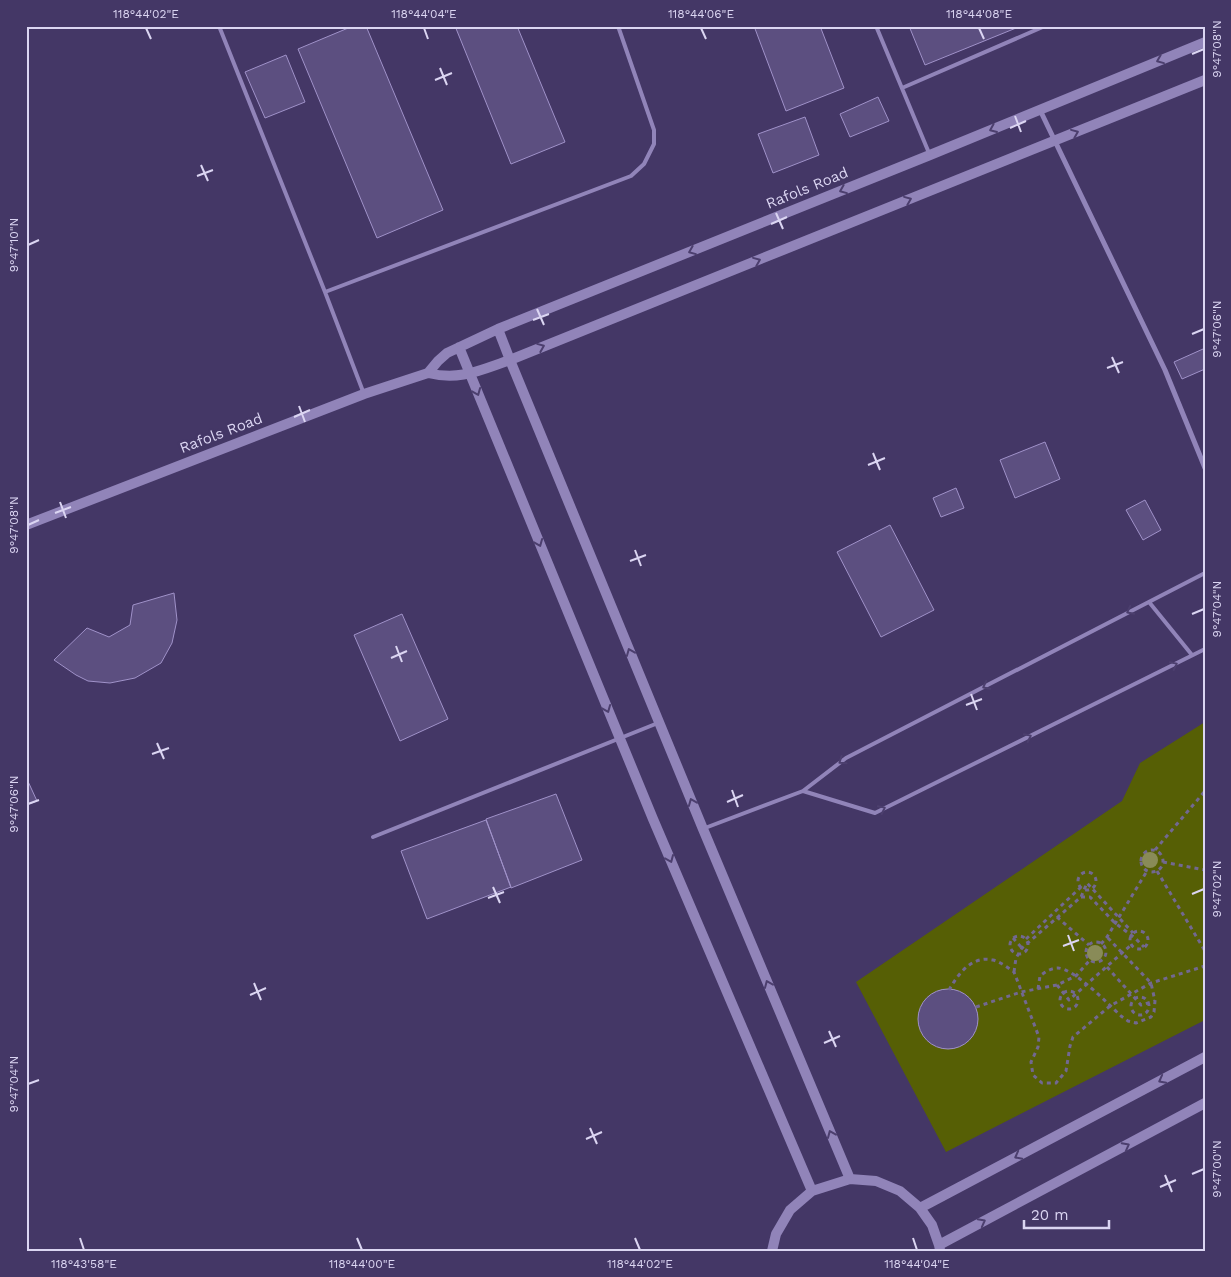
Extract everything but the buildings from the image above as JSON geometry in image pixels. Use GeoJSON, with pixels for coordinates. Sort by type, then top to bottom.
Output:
{"type":"FeatureCollection","features":[{"type":"Feature","properties":{"kind":"street","name":"Rafols Road"},"geometry":{"type":"LineString","coordinates":[[428,373],[447,353],[498,329],[1205,42]]}},
{"type":"Feature","properties":{"kind":"street","name":"Rafols Road"},"geometry":{"type":"LineString","coordinates":[[26,525],[364,394],[428,373],[442,376],[469,374],[510,360],[1205,80]]}},
{"type":"Feature","properties":{"kind":"street"},"geometry":{"type":"LineString","coordinates":[[1039,110],[1165,370],[1205,468]]}},
{"type":"Feature","properties":{"kind":"street"},"geometry":{"type":"LineString","coordinates":[[498,329],[703,829],[850,1179]]}},
{"type":"Feature","properties":{"kind":"street"},"geometry":{"type":"LineString","coordinates":[[458,347],[653,819],[812,1191]]}},
{"type":"Feature","properties":{"kind":"street"},"geometry":{"type":"LineString","coordinates":[[920,1208],[1205,1058]]}},
{"type":"Feature","properties":{"kind":"street"},"geometry":{"type":"LineString","coordinates":[[772,1251],[776,1234],[790,1210],[812,1191],[850,1179],[876,1181],[900,1191],[920,1208],[932,1225],[940,1248],[1205,1103]]}},
{"type":"Feature","properties":{"kind":"lane"},"geometry":{"type":"LineString","coordinates":[[219,26],[364,394]]}},
{"type":"Feature","properties":{"kind":"lane"},"geometry":{"type":"LineString","coordinates":[[325,292],[631,176],[644,164],[654,144],[654,130],[618,26]]}},
{"type":"Feature","properties":{"kind":"lane"},"geometry":{"type":"LineString","coordinates":[[876,26],[930,155]]}},
{"type":"Feature","properties":{"kind":"lane"},"geometry":{"type":"LineString","coordinates":[[902,88],[1046,26]]}},
{"type":"Feature","properties":{"kind":"lane"},"geometry":{"type":"LineString","coordinates":[[703,829],[803,791],[846,758],[1205,573]]}},
{"type":"Feature","properties":{"kind":"lane"},"geometry":{"type":"LineString","coordinates":[[1149,602],[1192,655]]}},
{"type":"Feature","properties":{"kind":"lane"},"geometry":{"type":"LineString","coordinates":[[803,791],[875,813],[1205,649]]}},
{"type":"Feature","properties":{"kind":"lane"},"geometry":{"type":"LineString","coordinates":[[373,837],[660,722]]}},
{"type":"Feature","properties":{"kind":"path"},"geometry":{"type":"LineString","coordinates":[[1155,850],[1205,791]]}},
{"type":"Feature","properties":{"kind":"path"},"geometry":{"type":"LineString","coordinates":[[1148,850],[1155,850],[1162,857],[1163,862],[1157,871],[1152,872],[1146,871],[1140,860],[1148,850]]}},
{"type":"Feature","properties":{"kind":"path"},"geometry":{"type":"LineString","coordinates":[[1163,862],[1205,870]]}},
{"type":"Feature","properties":{"kind":"path"},"geometry":{"type":"LineString","coordinates":[[1101,944],[1146,871]]}},
{"type":"Feature","properties":{"kind":"path"},"geometry":{"type":"LineString","coordinates":[[1157,871],[1205,951]]}},
{"type":"Feature","properties":{"kind":"path"},"geometry":{"type":"LineString","coordinates":[[1086,872],[1094,876],[1096,880],[1092,888],[1084,890],[1081,887],[1078,883],[1081,875],[1086,872]]}},
{"type":"Feature","properties":{"kind":"path"},"geometry":{"type":"LineString","coordinates":[[1134,933],[1087,883],[1081,897],[1022,948],[1016,958],[1014,972],[1039,1037],[1038,1047],[1031,1062],[1033,1075],[1042,1083],[1056,1082],[1066,1071],[1073,1037],[1110,1006],[1151,983],[1205,966]]}},
{"type":"Feature","properties":{"kind":"path"},"geometry":{"type":"LineString","coordinates":[[1026,939],[1081,887]]}},
{"type":"Feature","properties":{"kind":"path"},"geometry":{"type":"LineString","coordinates":[[1081,897],[1090,897],[1115,923],[1144,947]]}},
{"type":"Feature","properties":{"kind":"path"},"geometry":{"type":"LineString","coordinates":[[1057,917],[1089,945]]}},
{"type":"Feature","properties":{"kind":"path"},"geometry":{"type":"LineString","coordinates":[[1138,931],[1146,934],[1147,943],[1144,947],[1135,948],[1132,945],[1130,936],[1138,931]]}},
{"type":"Feature","properties":{"kind":"path"},"geometry":{"type":"LineString","coordinates":[[1017,936],[1026,939],[1028,944],[1024,952],[1019,954],[1012,950],[1010,942],[1013,938],[1017,936]]}},
{"type":"Feature","properties":{"kind":"path"},"geometry":{"type":"LineString","coordinates":[[1038,988],[1040,976],[1048,970],[1059,968],[1076,976],[1128,1021],[1136,1023],[1150,1017],[1154,1012],[1155,1001],[1151,983],[1107,937]]}},
{"type":"Feature","properties":{"kind":"path"},"geometry":{"type":"LineString","coordinates":[[1013,938],[1022,948]]}},
{"type":"Feature","properties":{"kind":"path"},"geometry":{"type":"LineString","coordinates":[[1097,942],[1101,944],[1105,947],[1104,957],[1100,961],[1090,960],[1086,950],[1089,945],[1097,942]]}},
{"type":"Feature","properties":{"kind":"path"},"geometry":{"type":"LineString","coordinates":[[1058,984],[1069,1000],[1132,945]]}},
{"type":"Feature","properties":{"kind":"path"},"geometry":{"type":"LineString","coordinates":[[949,990],[956,976],[967,966],[980,960],[992,960],[1014,972]]}},
{"type":"Feature","properties":{"kind":"path"},"geometry":{"type":"LineString","coordinates":[[976,1008],[1021,992],[1058,984],[1076,976],[1090,960]]}},
{"type":"Feature","properties":{"kind":"path"},"geometry":{"type":"LineString","coordinates":[[1107,967],[1141,1005],[1155,1001]]}},
{"type":"Feature","properties":{"kind":"path"},"geometry":{"type":"LineString","coordinates":[[1073,991],[1076,994],[1078,999],[1074,1007],[1065,1008],[1060,1000],[1064,992],[1073,991]]}},
{"type":"Feature","properties":{"kind":"path"},"geometry":{"type":"LineString","coordinates":[[1140,997],[1148,1001],[1149,1005],[1146,1013],[1141,1015],[1133,1011],[1132,1002],[1135,999],[1140,997]]}},
{"type":"Feature","properties":{"kind":"green space"},"geometry":{"type":"Polygon","coordinates":[[[1205,722],[1205,1020],[946,1152],[856,982],[1122,801],[1140,763],[1205,722]]]}}]}
